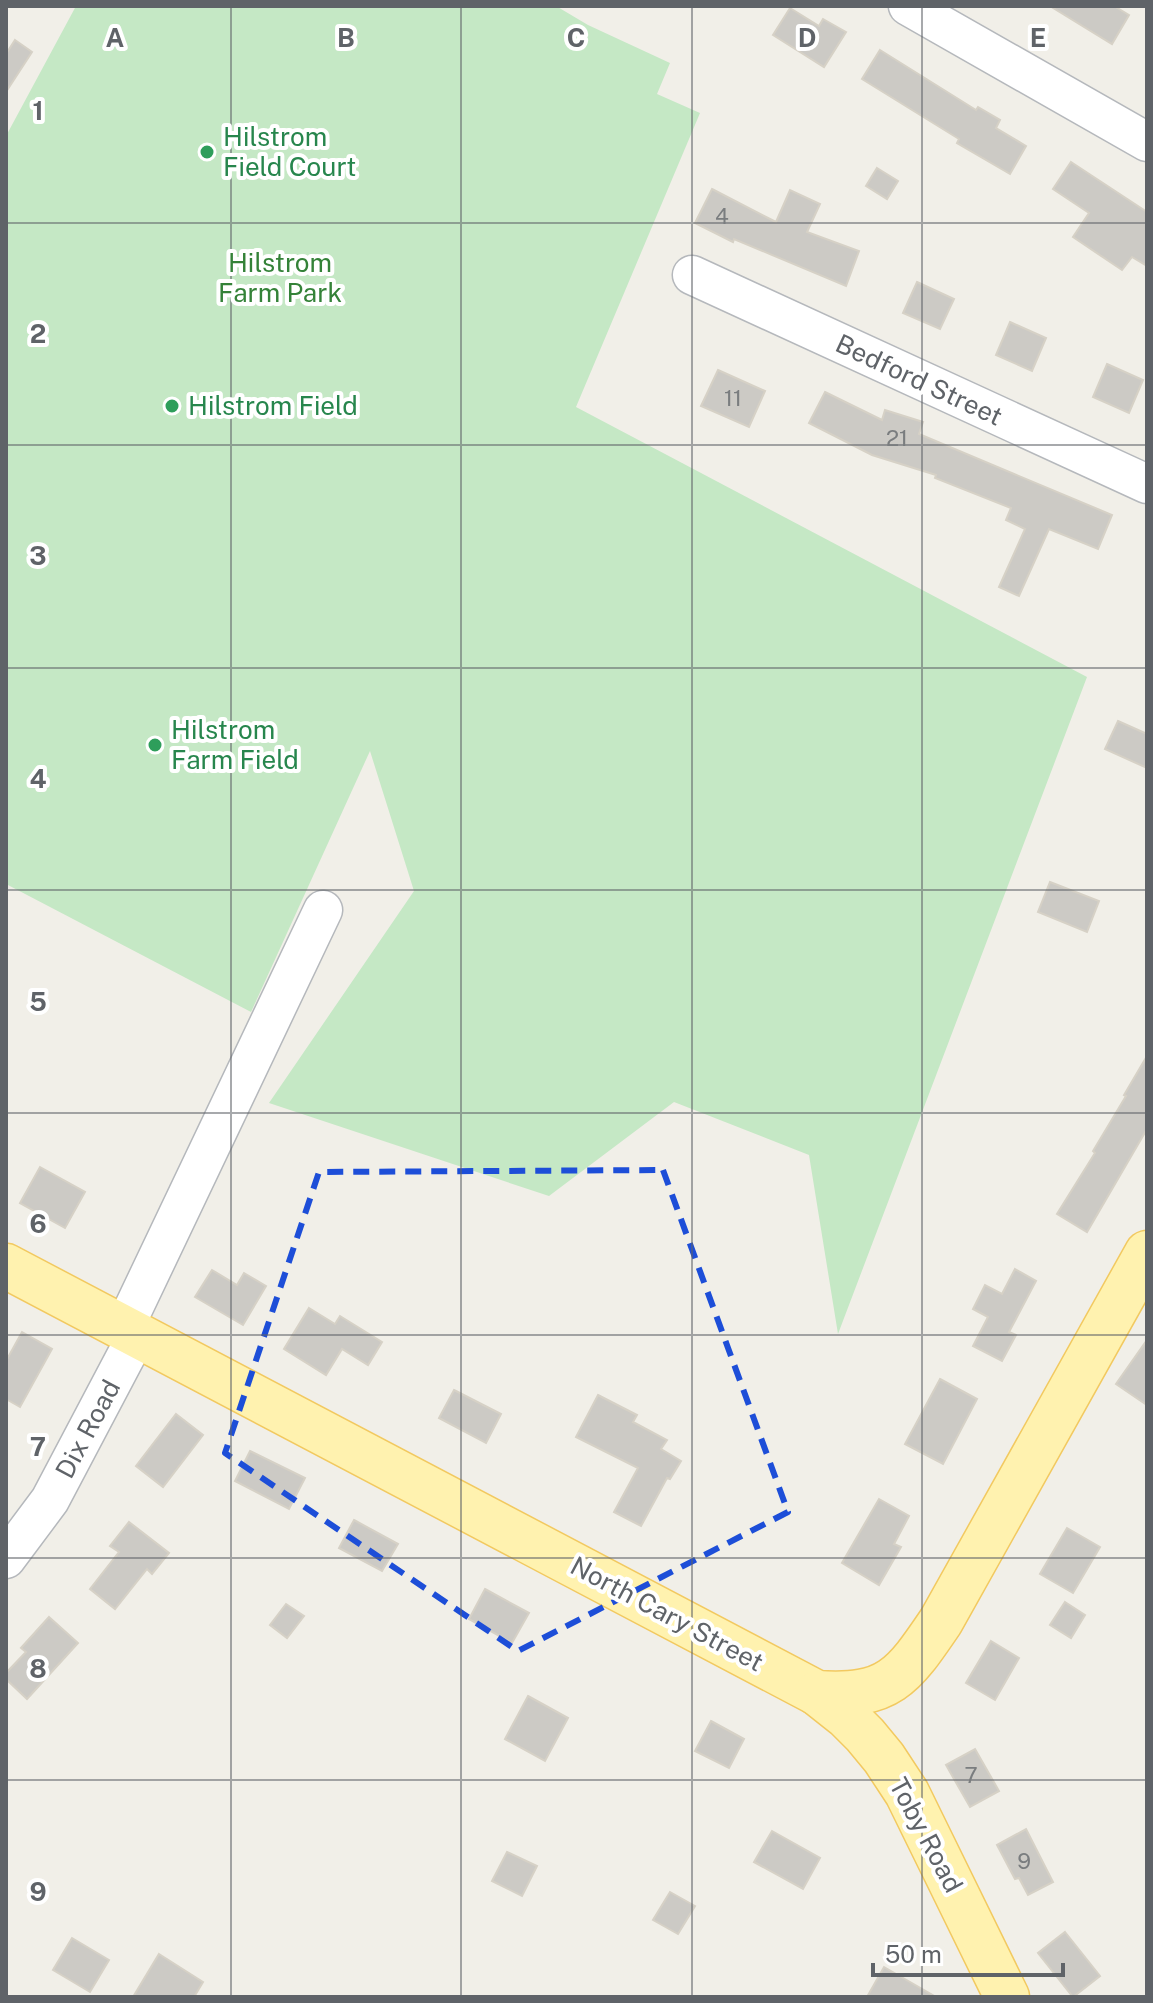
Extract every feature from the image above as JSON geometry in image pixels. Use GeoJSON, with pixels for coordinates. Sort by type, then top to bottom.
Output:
{"type":"FeatureCollection","features":[{"type":"Feature","properties":{"kind":"main road","name":"North Cary Street"},"geometry":{"type":"LineString","coordinates":[[6,1266],[817,1693],[846,1695],[868,1692],[889,1682],[921,1650],[941,1621],[1147,1253]]}},
{"type":"Feature","properties":{"kind":"main road","name":"Toby Road"},"geometry":{"type":"LineString","coordinates":[[817,1693],[865,1735],[907,1793],[1007,1997]]}},
{"type":"Feature","properties":{"kind":"street"},"geometry":{"type":"LineString","coordinates":[[908,6],[1147,142]]}},
{"type":"Feature","properties":{"kind":"street","name":"Bedford Street"},"geometry":{"type":"LineString","coordinates":[[692,275],[1147,484]]}},
{"type":"Feature","properties":{"kind":"street","name":"Dix Road"},"geometry":{"type":"LineString","coordinates":[[6,1559],[50,1500],[323,910]]}},
{"type":"Feature","properties":{"kind":"highlighted area"},"geometry":{"type":"Polygon","coordinates":[[[663,1170],[788,1512],[518,1651],[225,1453],[319,1172],[663,1170]]]}},
{"type":"Feature","properties":{"kind":"green space","name":"Hilstrom Farm Park"},"geometry":{"type":"Polygon","coordinates":[[[76,6],[556,6],[588,25],[670,63],[657,94],[700,113],[576,407],[1087,677],[838,1334],[809,1155],[674,1102],[549,1196],[269,1103],[414,891],[370,751],[251,1012],[6,884],[6,136],[76,6]]]}},
{"type":"Feature","properties":{"kind":"building"},"geometry":{"type":"Polygon","coordinates":[[[1050,6],[1114,6],[1129,15],[1112,44],[1050,6]]]}},
{"type":"Feature","properties":{"kind":"building"},"geometry":{"type":"Polygon","coordinates":[[[790,8],[819,26],[823,19],[846,32],[824,67],[773,35],[790,8]]]}},
{"type":"Feature","properties":{"kind":"building"},"geometry":{"type":"Polygon","coordinates":[[[15,40],[32,52],[6,92],[6,54],[15,40]]]}},
{"type":"Feature","properties":{"kind":"building"},"geometry":{"type":"Polygon","coordinates":[[[880,50],[976,110],[978,107],[1000,120],[996,128],[1026,146],[1010,174],[957,143],[959,139],[862,79],[880,50]]]}},
{"type":"Feature","properties":{"kind":"building"},"geometry":{"type":"Polygon","coordinates":[[[1071,162],[1147,212],[1147,266],[1132,257],[1122,270],[1073,237],[1089,213],[1053,189],[1071,162]]]}},
{"type":"Feature","properties":{"kind":"building"},"geometry":{"type":"Polygon","coordinates":[[[877,168],[898,181],[887,199],[866,186],[877,168]]]}},
{"type":"Feature","properties":{"kind":"building"},"geometry":{"type":"Polygon","coordinates":[[[712,189],[776,222],[790,190],[820,204],[807,232],[859,251],[846,286],[734,239],[733,242],[695,223],[712,189]]]}},
{"type":"Feature","properties":{"kind":"building"},"geometry":{"type":"Polygon","coordinates":[[[917,282],[954,299],[940,329],[903,313],[917,282]]]}},
{"type":"Feature","properties":{"kind":"building"},"geometry":{"type":"Polygon","coordinates":[[[1010,322],[1046,338],[1032,371],[996,355],[1010,322]]]}},
{"type":"Feature","properties":{"kind":"building"},"geometry":{"type":"Polygon","coordinates":[[[1107,364],[1143,380],[1129,413],[1093,397],[1107,364]]]}},
{"type":"Feature","properties":{"kind":"building"},"geometry":{"type":"Polygon","coordinates":[[[718,370],[765,391],[749,427],[701,406],[718,370]]]}},
{"type":"Feature","properties":{"kind":"building"},"geometry":{"type":"Polygon","coordinates":[[[825,392],[882,420],[885,410],[923,422],[919,434],[1112,515],[1098,549],[1049,529],[1019,596],[999,587],[1025,529],[1006,520],[1011,508],[935,478],[936,475],[872,455],[809,423],[825,392]]]}},
{"type":"Feature","properties":{"kind":"building"},"geometry":{"type":"Polygon","coordinates":[[[1118,721],[1147,734],[1147,768],[1105,749],[1118,721]]]}},
{"type":"Feature","properties":{"kind":"building"},"geometry":{"type":"Polygon","coordinates":[[[1050,882],[1099,901],[1087,932],[1038,912],[1050,882]]]}},
{"type":"Feature","properties":{"kind":"building"},"geometry":{"type":"Polygon","coordinates":[[[1147,1056],[1147,1129],[1087,1232],[1057,1214],[1095,1153],[1093,1151],[1147,1056]]]}},
{"type":"Feature","properties":{"kind":"building"},"geometry":{"type":"Polygon","coordinates":[[[40,1167],[85,1192],[65,1228],[20,1203],[40,1167]]]}},
{"type":"Feature","properties":{"kind":"building"},"geometry":{"type":"Polygon","coordinates":[[[1015,1269],[1036,1281],[1009,1332],[1016,1335],[1002,1361],[973,1346],[988,1317],[973,1309],[985,1285],[1002,1294],[1015,1269]]]}},
{"type":"Feature","properties":{"kind":"building"},"geometry":{"type":"Polygon","coordinates":[[[212,1270],[237,1285],[244,1273],[266,1286],[243,1325],[195,1297],[212,1270]]]}},
{"type":"Feature","properties":{"kind":"building"},"geometry":{"type":"Polygon","coordinates":[[[309,1308],[335,1324],[340,1316],[382,1342],[368,1365],[342,1349],[326,1375],[284,1349],[309,1308]]]}},
{"type":"Feature","properties":{"kind":"building"},"geometry":{"type":"Polygon","coordinates":[[[22,1332],[52,1349],[20,1407],[6,1399],[6,1361],[22,1332]]]}},
{"type":"Feature","properties":{"kind":"building"},"geometry":{"type":"Polygon","coordinates":[[[1147,1340],[1147,1405],[1116,1384],[1147,1340]]]}},
{"type":"Feature","properties":{"kind":"building"},"geometry":{"type":"Polygon","coordinates":[[[940,1379],[977,1399],[943,1464],[905,1444],[940,1379]]]}},
{"type":"Feature","properties":{"kind":"building"},"geometry":{"type":"Polygon","coordinates":[[[454,1390],[501,1414],[486,1443],[439,1418],[454,1390]]]}},
{"type":"Feature","properties":{"kind":"building"},"geometry":{"type":"Polygon","coordinates":[[[598,1395],[637,1415],[633,1422],[667,1440],[661,1449],[681,1461],[670,1479],[667,1478],[641,1526],[614,1512],[638,1468],[576,1437],[598,1395]]]}},
{"type":"Feature","properties":{"kind":"building"},"geometry":{"type":"Polygon","coordinates":[[[176,1414],[203,1435],[163,1487],[136,1466],[176,1414]]]}},
{"type":"Feature","properties":{"kind":"building"},"geometry":{"type":"Polygon","coordinates":[[[250,1451],[305,1478],[289,1509],[235,1481],[250,1451]]]}},
{"type":"Feature","properties":{"kind":"building"},"geometry":{"type":"Polygon","coordinates":[[[879,1499],[909,1516],[894,1544],[901,1547],[879,1585],[842,1563],[879,1499]]]}},
{"type":"Feature","properties":{"kind":"building"},"geometry":{"type":"Polygon","coordinates":[[[354,1520],[398,1544],[382,1571],[339,1548],[354,1520]]]}},
{"type":"Feature","properties":{"kind":"building"},"geometry":{"type":"Polygon","coordinates":[[[129,1522],[169,1553],[152,1574],[147,1569],[115,1609],[90,1589],[119,1552],[110,1546],[129,1522]]]}},
{"type":"Feature","properties":{"kind":"building"},"geometry":{"type":"Polygon","coordinates":[[[1067,1528],[1100,1547],[1073,1593],[1040,1574],[1067,1528]]]}},
{"type":"Feature","properties":{"kind":"building"},"geometry":{"type":"Polygon","coordinates":[[[485,1589],[529,1613],[512,1643],[469,1619],[485,1589]]]}},
{"type":"Feature","properties":{"kind":"building"},"geometry":{"type":"Polygon","coordinates":[[[1065,1602],[1085,1615],[1071,1638],[1050,1625],[1065,1602]]]}},
{"type":"Feature","properties":{"kind":"building"},"geometry":{"type":"Polygon","coordinates":[[[286,1604],[304,1616],[287,1638],[270,1625],[286,1604]]]}},
{"type":"Feature","properties":{"kind":"building"},"geometry":{"type":"Polygon","coordinates":[[[49,1617],[78,1643],[27,1699],[6,1679],[6,1673],[26,1652],[21,1648],[49,1617]]]}},
{"type":"Feature","properties":{"kind":"building"},"geometry":{"type":"Polygon","coordinates":[[[991,1641],[1019,1658],[995,1700],[966,1683],[991,1641]]]}},
{"type":"Feature","properties":{"kind":"building"},"geometry":{"type":"Polygon","coordinates":[[[528,1696],[568,1718],[545,1761],[505,1739],[528,1696]]]}},
{"type":"Feature","properties":{"kind":"building"},"geometry":{"type":"Polygon","coordinates":[[[711,1721],[744,1739],[729,1768],[695,1751],[711,1721]]]}},
{"type":"Feature","properties":{"kind":"building"},"geometry":{"type":"Polygon","coordinates":[[[975,1749],[999,1791],[970,1807],[946,1765],[975,1749]]]}},
{"type":"Feature","properties":{"kind":"building"},"geometry":{"type":"Polygon","coordinates":[[[1026,1829],[1053,1882],[1028,1895],[1019,1878],[1015,1879],[997,1845],[1026,1829]]]}},
{"type":"Feature","properties":{"kind":"building"},"geometry":{"type":"Polygon","coordinates":[[[772,1831],[820,1858],[803,1889],[754,1862],[772,1831]]]}},
{"type":"Feature","properties":{"kind":"building"},"geometry":{"type":"Polygon","coordinates":[[[507,1852],[537,1866],[522,1896],[492,1881],[507,1852]]]}},
{"type":"Feature","properties":{"kind":"building"},"geometry":{"type":"Polygon","coordinates":[[[670,1892],[695,1906],[678,1934],[653,1920],[670,1892]]]}},
{"type":"Feature","properties":{"kind":"building"},"geometry":{"type":"Polygon","coordinates":[[[1065,1932],[1100,1976],[1073,1997],[1038,1953],[1065,1932]]]}},
{"type":"Feature","properties":{"kind":"building"},"geometry":{"type":"Polygon","coordinates":[[[72,1938],[109,1960],[90,1992],[53,1970],[72,1938]]]}},
{"type":"Feature","properties":{"kind":"building"},"geometry":{"type":"Polygon","coordinates":[[[159,1954],[203,1982],[194,1997],[133,1997],[159,1954]]]}},
{"type":"Feature","properties":{"kind":"building"},"geometry":{"type":"Polygon","coordinates":[[[884,1967],[936,1997],[867,1997],[884,1967]]]}},
{"type":"Feature","properties":{"kind":"place","name":"Hilstrom Field Court"},"geometry":{"type":"Point","coordinates":[207,152]}},
{"type":"Feature","properties":{"kind":"place","name":"Hilstrom Field"},"geometry":{"type":"Point","coordinates":[172,406]}},
{"type":"Feature","properties":{"kind":"place","name":"Hilstrom Farm Field"},"geometry":{"type":"Point","coordinates":[155,745]}}]}
